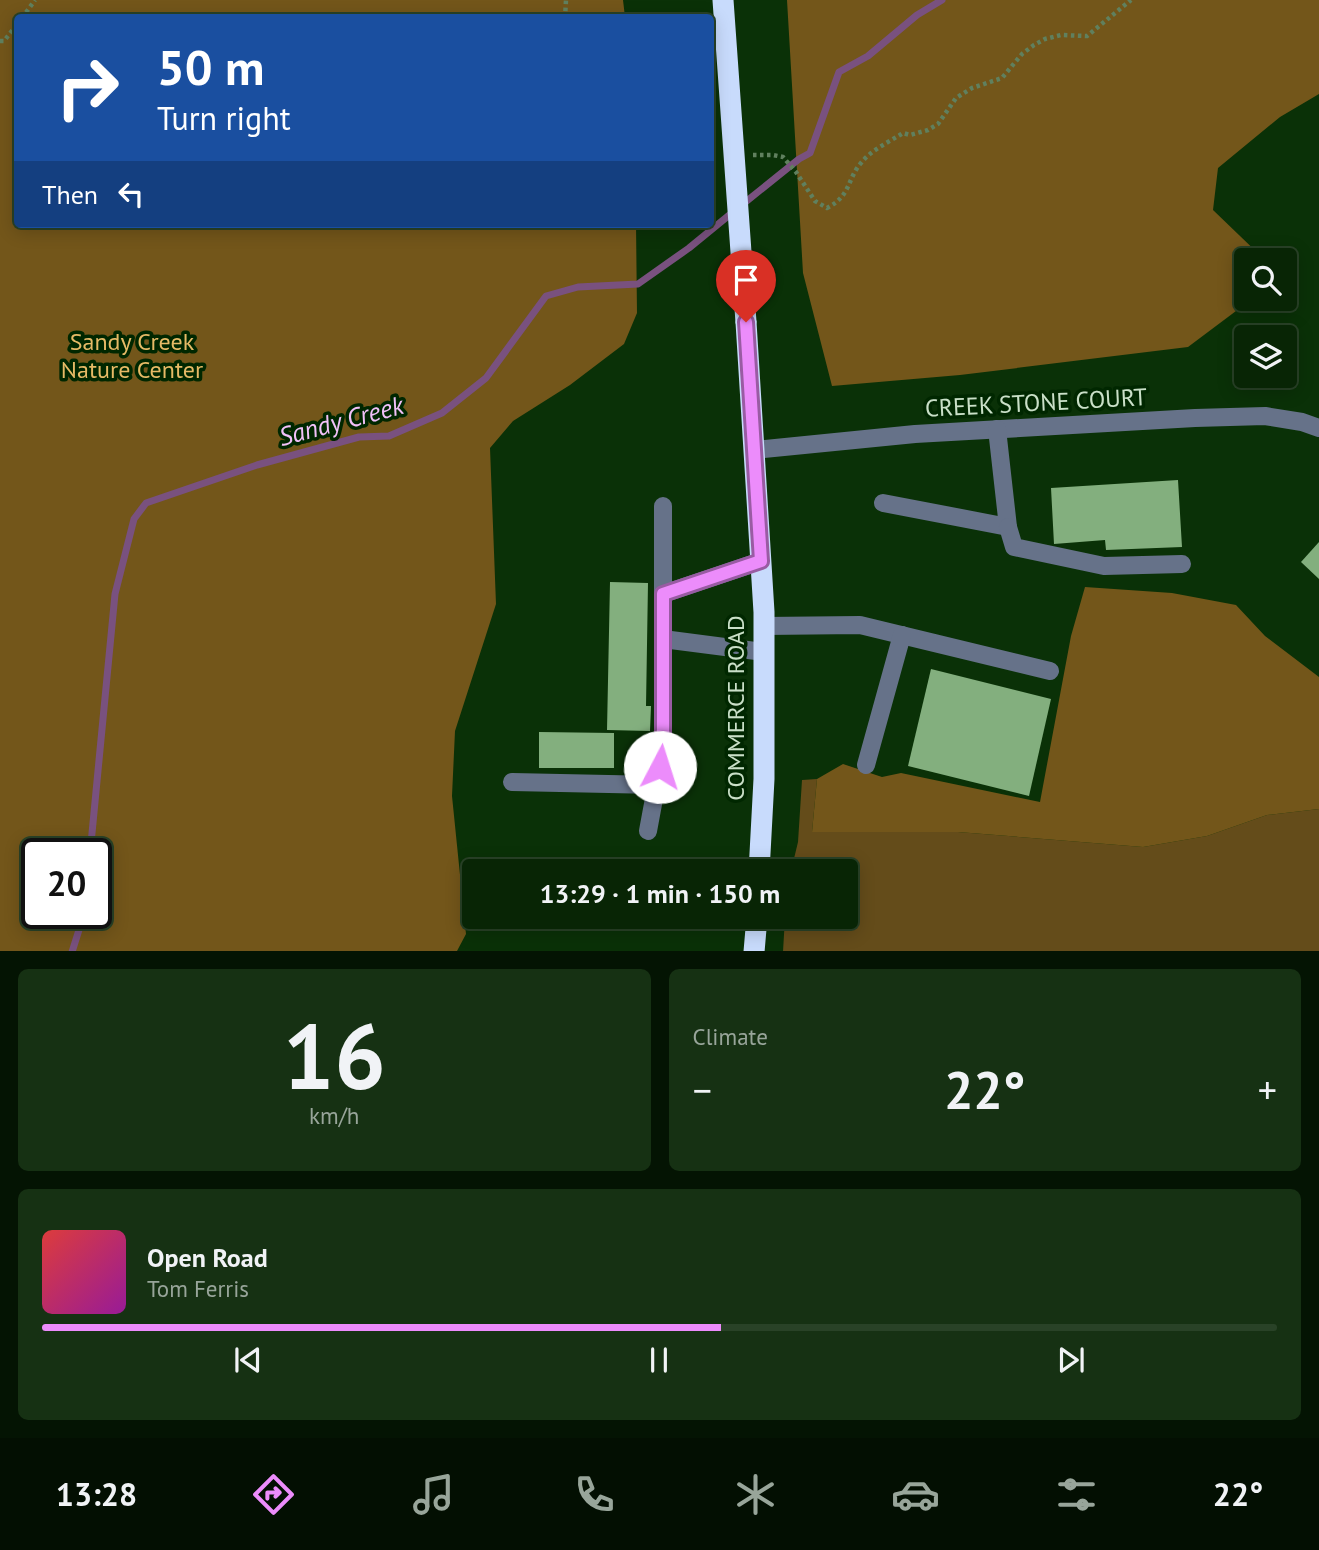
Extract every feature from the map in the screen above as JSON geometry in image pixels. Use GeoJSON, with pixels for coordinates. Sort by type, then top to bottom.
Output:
{"type":"FeatureCollection","features":[{"type":"Feature","properties":{"kind":"highway","name":"COMMERCE ROAD"},"geometry":{"type":"LineString","coordinates":[[723,0],[755,450],[764,626],[764,779],[760,859]]}},
{"type":"Feature","properties":{"kind":"highway"},"geometry":{"type":"LineString","coordinates":[[754,951],[756,929]]}},
{"type":"Feature","properties":{"kind":"street","name":"CREEK STONE COURT"},"geometry":{"type":"LineString","coordinates":[[755,450],[915,434],[1195,418],[1265,416],[1302,422],[1319,428]]}},
{"type":"Feature","properties":{"kind":"street"},"geometry":{"type":"LineString","coordinates":[[997,429],[1008,527],[1014,547],[1104,566],[1182,564]]}},
{"type":"Feature","properties":{"kind":"street"},"geometry":{"type":"LineString","coordinates":[[883,503],[1008,527]]}},
{"type":"Feature","properties":{"kind":"street"},"geometry":{"type":"LineString","coordinates":[[648,831],[663,750],[663,506]]}},
{"type":"Feature","properties":{"kind":"street"},"geometry":{"type":"LineString","coordinates":[[663,594],[761,561]]}},
{"type":"Feature","properties":{"kind":"street"},"geometry":{"type":"LineString","coordinates":[[764,626],[860,625],[1050,671]]}},
{"type":"Feature","properties":{"kind":"street"},"geometry":{"type":"LineString","coordinates":[[866,765],[902,635]]}},
{"type":"Feature","properties":{"kind":"street"},"geometry":{"type":"LineString","coordinates":[[663,639],[764,652]]}},
{"type":"Feature","properties":{"kind":"street"},"geometry":{"type":"LineString","coordinates":[[512,782],[657,785]]}},
{"type":"Feature","properties":{"kind":"path"},"geometry":{"type":"LineString","coordinates":[[783,157],[815,201],[827,208],[836,203],[848,189],[861,162],[876,150],[903,133],[910,135],[938,124],[956,98],[972,88],[1002,78],[1034,45],[1061,35],[1087,36],[1131,0]]}},
{"type":"Feature","properties":{"kind":"path"},"geometry":{"type":"LineString","coordinates":[[0,41],[4,41],[14,28]]}},
{"type":"Feature","properties":{"kind":"shaded area"},"geometry":{"type":"Polygon","coordinates":[[[817,779],[812,832],[958,832],[1143,847],[1207,836],[1267,815],[1319,809],[1319,951],[783,951],[784,929],[858,929],[858,859],[794,859],[798,842],[802,780],[817,779]]]}},
{"type":"Feature","properties":{"kind":"green space","name":"Sandy Creek Nature Center"},"geometry":{"type":"Polygon","coordinates":[[[0,0],[623,0],[625,14],[14,14],[14,228],[636,228],[637,313],[624,344],[570,385],[513,421],[490,448],[496,604],[455,731],[452,796],[462,895],[462,929],[465,929],[466,934],[457,951],[0,951],[0,0]]]}},
{"type":"Feature","properties":{"kind":"green space"},"geometry":{"type":"Polygon","coordinates":[[[787,0],[1319,0],[1319,94],[1280,117],[1218,168],[1213,210],[1252,248],[1234,248],[1236,311],[1188,347],[960,375],[832,386],[803,273],[787,0]]]}},
{"type":"Feature","properties":{"kind":"green space"},"geometry":{"type":"Polygon","coordinates":[[[1085,587],[1172,593],[1236,605],[1265,636],[1319,677],[1319,809],[1267,815],[1207,836],[1143,847],[958,832],[812,832],[817,779],[843,764],[882,777],[901,773],[1040,802],[1071,636],[1085,587]]]}},
{"type":"Feature","properties":{"kind":"building"},"geometry":{"type":"Polygon","coordinates":[[[1178,480],[1182,547],[1106,550],[1105,540],[1054,544],[1051,488],[1178,480]]]}},
{"type":"Feature","properties":{"kind":"building"},"geometry":{"type":"Polygon","coordinates":[[[1319,542],[1319,579],[1301,562],[1319,542]]]}},
{"type":"Feature","properties":{"kind":"building"},"geometry":{"type":"Polygon","coordinates":[[[610,582],[648,583],[646,706],[651,706],[650,731],[607,730],[610,582]]]}},
{"type":"Feature","properties":{"kind":"building"},"geometry":{"type":"Polygon","coordinates":[[[931,669],[1051,699],[1029,796],[908,766],[931,669]]]}},
{"type":"Feature","properties":{"kind":"building"},"geometry":{"type":"Polygon","coordinates":[[[539,732],[614,733],[614,768],[539,768],[539,732]]]}},
{"type":"Feature","properties":{"kind":"waterway","name":"Sandy Creek"},"geometry":{"type":"LineString","coordinates":[[743,204],[810,153],[839,72],[868,56],[917,15],[942,0]]}},
{"type":"Feature","properties":{"kind":"waterway","name":"Sandy Creek"},"geometry":{"type":"LineString","coordinates":[[714,228],[733,212]]}},
{"type":"Feature","properties":{"kind":"waterway","name":"Sandy Creek"},"geometry":{"type":"LineString","coordinates":[[92,838],[115,594],[134,519],[146,503],[257,465],[359,437],[389,436],[442,413],[486,378],[546,296],[578,287],[638,284],[713,228]]}},
{"type":"Feature","properties":{"kind":"waterway","name":"Sandy Creek"},"geometry":{"type":"LineString","coordinates":[[72,951],[79,929]]}},
{"type":"Feature","properties":{"kind":"route"},"geometry":{"type":"LineString","coordinates":[[660,767],[663,750],[663,594],[761,561],[746,322]]}}]}
